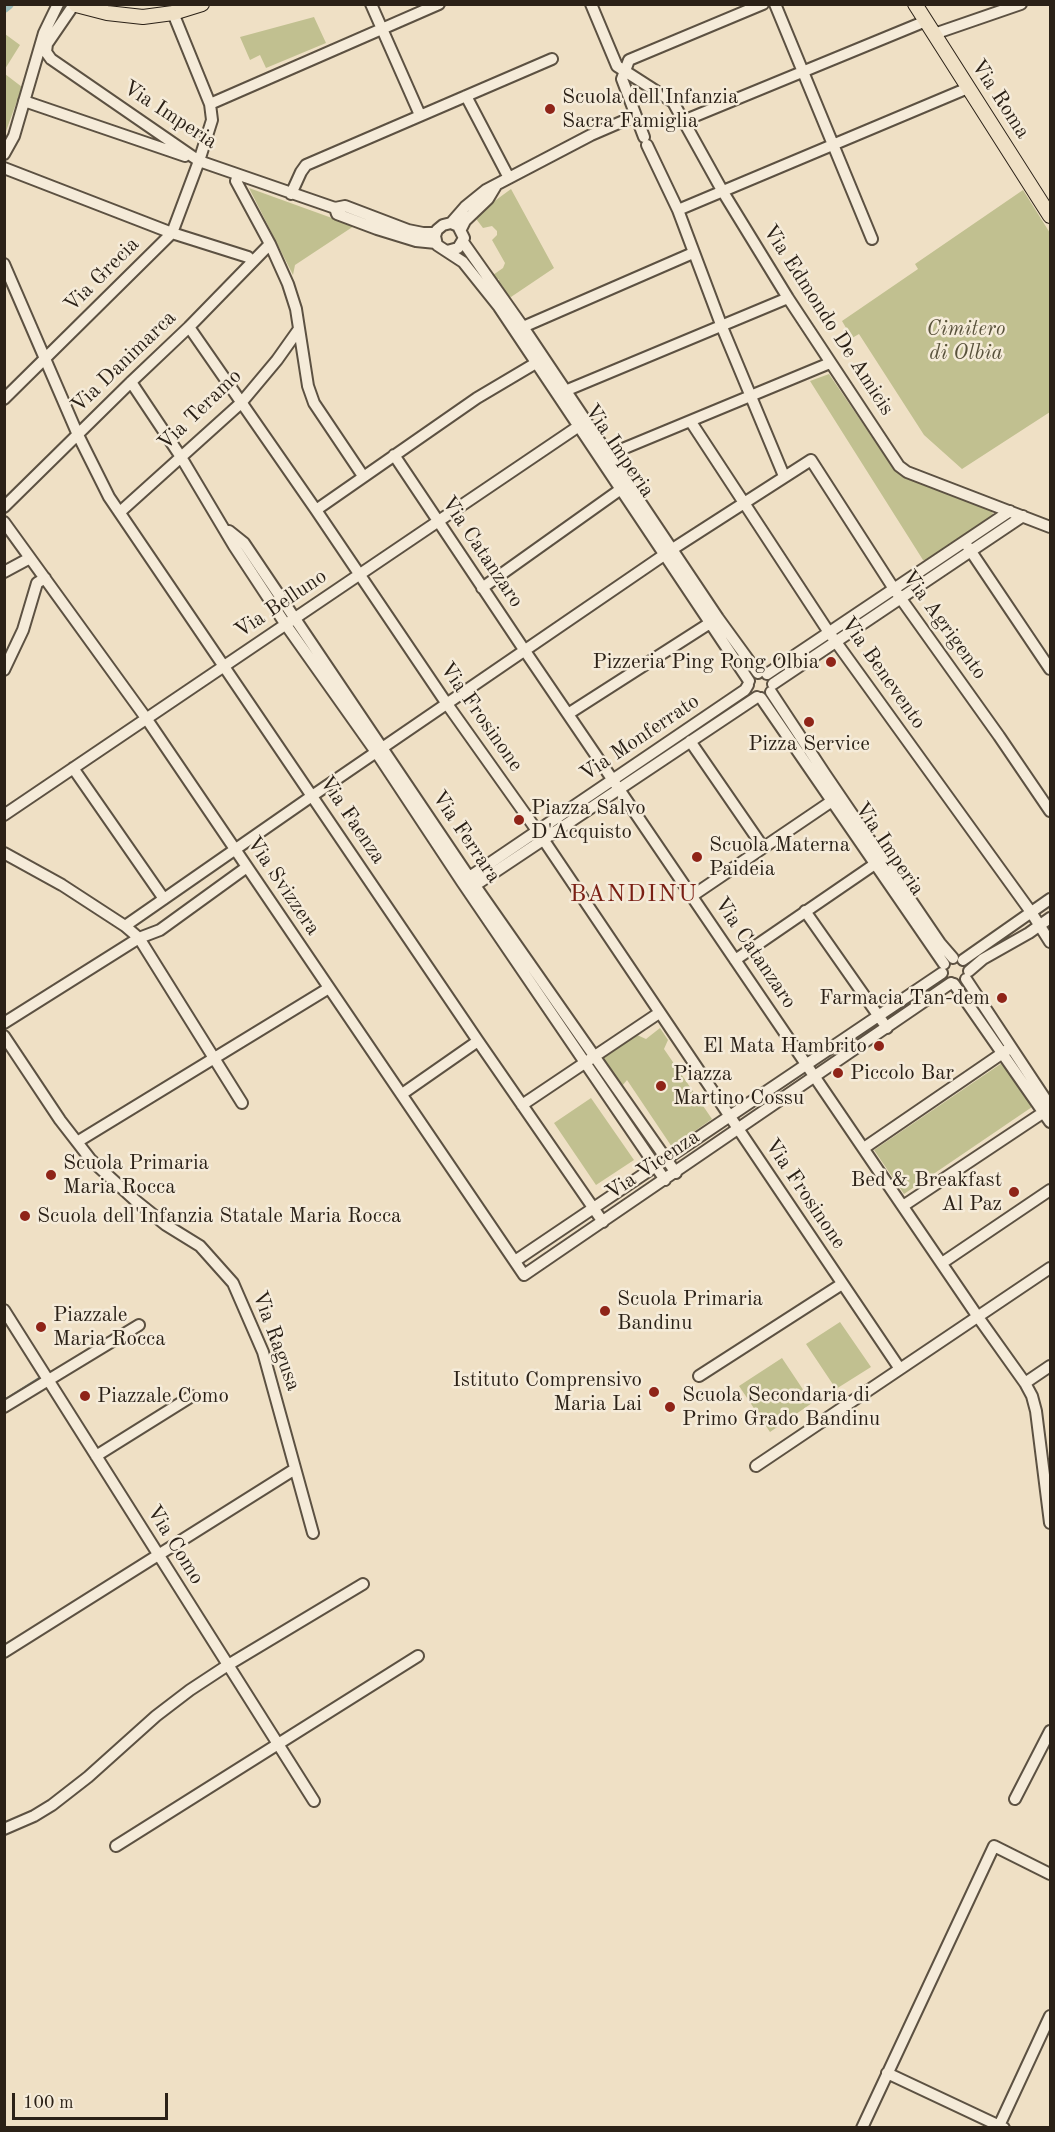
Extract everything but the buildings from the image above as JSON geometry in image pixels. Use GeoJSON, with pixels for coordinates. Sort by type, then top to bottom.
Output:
{"type":"FeatureCollection","features":[{"type":"Feature","properties":{"kind":"main road"},"geometry":{"type":"LineString","coordinates":[[73,5],[143,17],[173,13],[202,4]]}},
{"type":"Feature","properties":{"kind":"main road","name":"Via Roma"},"geometry":{"type":"LineString","coordinates":[[915,4],[1050,216]]}},
{"type":"Feature","properties":{"kind":"street"},"geometry":{"type":"LineString","coordinates":[[4,154],[14,136],[35,67],[37,52],[58,4]]}},
{"type":"Feature","properties":{"kind":"street"},"geometry":{"type":"LineString","coordinates":[[371,4],[380,29],[420,115]]}},
{"type":"Feature","properties":{"kind":"street"},"geometry":{"type":"LineString","coordinates":[[173,13],[210,104],[439,4]]}},
{"type":"Feature","properties":{"kind":"street"},"geometry":{"type":"LineString","coordinates":[[591,4],[617,66],[625,71]]}},
{"type":"Feature","properties":{"kind":"street"},"geometry":{"type":"LineString","coordinates":[[126,926],[312,796],[784,476],[722,327],[678,210],[635,116],[622,79],[629,60],[763,4]]}},
{"type":"Feature","properties":{"kind":"street"},"geometry":{"type":"LineString","coordinates":[[775,4],[872,239]]}},
{"type":"Feature","properties":{"kind":"street"},"geometry":{"type":"LineString","coordinates":[[35,67],[51,59],[46,52],[47,44],[73,5]]}},
{"type":"Feature","properties":{"kind":"street"},"geometry":{"type":"LineString","coordinates":[[934,34],[1019,5]]}},
{"type":"Feature","properties":{"kind":"street"},"geometry":{"type":"LineString","coordinates":[[683,121],[926,21]]}},
{"type":"Feature","properties":{"kind":"street","name":"Via Imperia"},"geometry":{"type":"LineString","coordinates":[[51,59],[200,161],[291,194],[335,208],[345,206],[436,238]]}},
{"type":"Feature","properties":{"kind":"street"},"geometry":{"type":"LineString","coordinates":[[291,194],[306,165],[552,59]]}},
{"type":"Feature","properties":{"kind":"street","name":"Via Edmondo De Amicis"},"geometry":{"type":"LineString","coordinates":[[625,71],[673,102],[723,192],[788,298],[795,305],[830,363],[899,466],[907,472],[1050,527]]}},
{"type":"Feature","properties":{"kind":"street"},"geometry":{"type":"LineString","coordinates":[[678,210],[968,88]]}},
{"type":"Feature","properties":{"kind":"street"},"geometry":{"type":"LineString","coordinates":[[466,96],[509,178]]}},
{"type":"Feature","properties":{"kind":"street"},"geometry":{"type":"LineString","coordinates":[[24,101],[200,161]]}},
{"type":"Feature","properties":{"kind":"street","name":"Via Grecia"},"geometry":{"type":"LineString","coordinates":[[4,399],[172,233],[200,161],[212,120],[210,104]]}},
{"type":"Feature","properties":{"kind":"street"},"geometry":{"type":"LineString","coordinates":[[498,184],[488,199],[465,221],[461,229],[463,242],[458,248],[447,251],[439,248],[436,238],[440,227],[450,223],[486,190],[591,135],[635,116]]}},
{"type":"Feature","properties":{"kind":"street"},"geometry":{"type":"LineString","coordinates":[[155,146],[160,134]]}},
{"type":"Feature","properties":{"kind":"street"},"geometry":{"type":"LineString","coordinates":[[4,168],[172,233],[248,257],[252,261]]}},
{"type":"Feature","properties":{"kind":"street"},"geometry":{"type":"LineString","coordinates":[[238,175],[236,181],[270,244],[288,284],[296,309],[308,386],[314,403],[363,476]]}},
{"type":"Feature","properties":{"kind":"street"},"geometry":{"type":"LineString","coordinates":[[450,223],[461,229]]}},
{"type":"Feature","properties":{"kind":"street","name":"Via Imperia"},"geometry":{"type":"LineString","coordinates":[[463,242],[608,455],[710,623],[749,682],[750,692],[764,700],[875,864],[951,964]]}},
{"type":"Feature","properties":{"kind":"street","name":"Via Danimarca"},"geometry":{"type":"LineString","coordinates":[[4,507],[189,327],[270,244]]}},
{"type":"Feature","properties":{"kind":"street","name":"Via Imperia"},"geometry":{"type":"LineString","coordinates":[[447,251],[471,271],[621,489],[748,661],[762,673],[825,774],[940,943],[951,964]]}},
{"type":"Feature","properties":{"kind":"street"},"geometry":{"type":"LineString","coordinates":[[523,327],[693,253]]}},
{"type":"Feature","properties":{"kind":"street","name":"Via Faenza"},"geometry":{"type":"LineString","coordinates":[[4,264],[99,479],[522,1106],[603,1222]]}},
{"type":"Feature","properties":{"kind":"street"},"geometry":{"type":"LineString","coordinates":[[565,391],[788,298]]}},
{"type":"Feature","properties":{"kind":"street","name":"Via Frosinone"},"geometry":{"type":"LineString","coordinates":[[189,327],[447,704],[540,835],[900,1369]]}},
{"type":"Feature","properties":{"kind":"street","name":"Via Teramo"},"geometry":{"type":"LineString","coordinates":[[120,512],[241,403],[277,360],[299,329]]}},
{"type":"Feature","properties":{"kind":"street"},"geometry":{"type":"LineString","coordinates":[[316,510],[477,398],[536,363]]}},
{"type":"Feature","properties":{"kind":"street"},"geometry":{"type":"LineString","coordinates":[[608,455],[830,363]]}},
{"type":"Feature","properties":{"kind":"street","name":"Via Ferrara"},"geometry":{"type":"LineString","coordinates":[[131,382],[223,525],[244,543],[290,622],[380,750],[665,1180]]}},
{"type":"Feature","properties":{"kind":"street","name":"Via Benevento"},"geometry":{"type":"LineString","coordinates":[[691,422],[833,637],[1031,912],[1050,942]]}},
{"type":"Feature","properties":{"kind":"street","name":"Via Belluno"},"geometry":{"type":"LineString","coordinates":[[5,814],[579,426]]}},
{"type":"Feature","properties":{"kind":"street","name":"Via Catanzaro"},"geometry":{"type":"LineString","coordinates":[[394,455],[482,588],[1025,1383],[1032,1396],[1047,1465],[1050,1523]]}},
{"type":"Feature","properties":{"kind":"street","name":"Via Agrigento"},"geometry":{"type":"LineString","coordinates":[[784,476],[810,460],[894,589],[1050,811]]}},
{"type":"Feature","properties":{"kind":"street"},"geometry":{"type":"LineString","coordinates":[[482,588],[621,489]]}},
{"type":"Feature","properties":{"kind":"street"},"geometry":{"type":"LineString","coordinates":[[772,688],[894,589],[1010,510]]}},
{"type":"Feature","properties":{"kind":"street"},"geometry":{"type":"LineString","coordinates":[[762,673],[901,599],[1023,516]]}},
{"type":"Feature","properties":{"kind":"street","name":"Via Svizzera"},"geometry":{"type":"LineString","coordinates":[[4,522],[146,718],[525,1275]]}},
{"type":"Feature","properties":{"kind":"street"},"geometry":{"type":"LineString","coordinates":[[964,541],[1050,669]]}},
{"type":"Feature","properties":{"kind":"street"},"geometry":{"type":"LineString","coordinates":[[4,572],[30,558]]}},
{"type":"Feature","properties":{"kind":"street"},"geometry":{"type":"LineString","coordinates":[[4,670],[22,630],[38,583],[45,578]]}},
{"type":"Feature","properties":{"kind":"street"},"geometry":{"type":"LineString","coordinates":[[568,714],[710,623]]}},
{"type":"Feature","properties":{"kind":"street","name":"Via Monferrato"},"geometry":{"type":"LineString","coordinates":[[469,883],[616,784],[745,690],[749,682],[762,673]]}},
{"type":"Feature","properties":{"kind":"street","name":"Via Monferrato"},"geometry":{"type":"LineString","coordinates":[[616,784],[690,741],[772,688]]}},
{"type":"Feature","properties":{"kind":"street"},"geometry":{"type":"LineString","coordinates":[[690,741],[763,847]]}},
{"type":"Feature","properties":{"kind":"street"},"geometry":{"type":"LineString","coordinates":[[73,768],[164,899]]}},
{"type":"Feature","properties":{"kind":"street"},"geometry":{"type":"LineString","coordinates":[[692,896],[832,801]]}},
{"type":"Feature","properties":{"kind":"street"},"geometry":{"type":"LineString","coordinates":[[6,852],[126,926],[139,938],[242,1103]]}},
{"type":"Feature","properties":{"kind":"street"},"geometry":{"type":"LineString","coordinates":[[735,960],[875,864]]}},
{"type":"Feature","properties":{"kind":"street"},"geometry":{"type":"LineString","coordinates":[[4,1023],[139,938],[160,930],[247,867]]}},
{"type":"Feature","properties":{"kind":"street","name":"Via Ferrara"},"geometry":{"type":"LineString","coordinates":[[469,883],[595,1055],[676,1173]]}},
{"type":"Feature","properties":{"kind":"street","name":"Via Vicenza"},"geometry":{"type":"LineString","coordinates":[[515,1260],[1050,899]]}},
{"type":"Feature","properties":{"kind":"street"},"geometry":{"type":"LineString","coordinates":[[805,911],[887,1028]]}},
{"type":"Feature","properties":{"kind":"street"},"geometry":{"type":"LineString","coordinates":[[967,975],[983,959],[1050,918]]}},
{"type":"Feature","properties":{"kind":"street"},"geometry":{"type":"LineString","coordinates":[[1007,1050],[967,975],[968,964],[951,964],[944,978],[952,984],[1007,1050],[1048,1108],[1050,1122]]}},
{"type":"Feature","properties":{"kind":"street","name":"Via Vicenza"},"geometry":{"type":"LineString","coordinates":[[525,1275],[967,975]]}},
{"type":"Feature","properties":{"kind":"street"},"geometry":{"type":"LineString","coordinates":[[77,1142],[329,988]]}},
{"type":"Feature","properties":{"kind":"street"},"geometry":{"type":"LineString","coordinates":[[522,1106],[659,1013]]}},
{"type":"Feature","properties":{"kind":"street","name":"Via Ragusa"},"geometry":{"type":"LineString","coordinates":[[4,1036],[77,1142],[111,1179],[166,1225],[200,1246],[233,1283],[263,1352],[313,1533]]}},
{"type":"Feature","properties":{"kind":"street"},"geometry":{"type":"LineString","coordinates":[[402,1094],[478,1041]]}},
{"type":"Feature","properties":{"kind":"street"},"geometry":{"type":"LineString","coordinates":[[864,1148],[1007,1050]]}},
{"type":"Feature","properties":{"kind":"street"},"geometry":{"type":"LineString","coordinates":[[903,1206],[1048,1108]]}},
{"type":"Feature","properties":{"kind":"street"},"geometry":{"type":"LineString","coordinates":[[942,1263],[1050,1190]]}},
{"type":"Feature","properties":{"kind":"street"},"geometry":{"type":"LineString","coordinates":[[756,1466],[1050,1268]]}},
{"type":"Feature","properties":{"kind":"street"},"geometry":{"type":"LineString","coordinates":[[699,1376],[842,1284]]}},
{"type":"Feature","properties":{"kind":"street","name":"Via Como"},"geometry":{"type":"LineString","coordinates":[[4,1310],[314,1801]]}},
{"type":"Feature","properties":{"kind":"street"},"geometry":{"type":"LineString","coordinates":[[4,1407],[139,1325]]}},
{"type":"Feature","properties":{"kind":"street"},"geometry":{"type":"LineString","coordinates":[[1025,1383],[1050,1366]]}},
{"type":"Feature","properties":{"kind":"street"},"geometry":{"type":"LineString","coordinates":[[96,1456],[192,1396]]}},
{"type":"Feature","properties":{"kind":"street"},"geometry":{"type":"LineString","coordinates":[[4,1652],[295,1469]]}},
{"type":"Feature","properties":{"kind":"street"},"geometry":{"type":"LineString","coordinates":[[4,1829],[52,1805],[88,1777],[156,1716],[228,1665],[363,1584]]}},
{"type":"Feature","properties":{"kind":"street"},"geometry":{"type":"LineString","coordinates":[[116,1846],[418,1656]]}},
{"type":"Feature","properties":{"kind":"street"},"geometry":{"type":"LineString","coordinates":[[1015,1799],[1050,1731]]}},
{"type":"Feature","properties":{"kind":"street"},"geometry":{"type":"LineString","coordinates":[[862,2127],[994,1846],[1050,1874]]}},
{"type":"Feature","properties":{"kind":"street"},"geometry":{"type":"LineString","coordinates":[[887,2073],[1000,2127],[1050,2016]]}},
{"type":"Feature","properties":{"kind":"green space"},"geometry":{"type":"Polygon","coordinates":[[[314,17],[326,43],[266,68],[260,55],[250,60],[240,37],[314,17]]]}},
{"type":"Feature","properties":{"kind":"green space"},"geometry":{"type":"Polygon","coordinates":[[[5,34],[20,45],[5,69],[5,34]]]}},
{"type":"Feature","properties":{"kind":"green space"},"geometry":{"type":"Polygon","coordinates":[[[5,74],[22,87],[5,134],[5,74]]]}},
{"type":"Feature","properties":{"kind":"green space"},"geometry":{"type":"Polygon","coordinates":[[[249,188],[354,226],[295,265],[293,275],[249,188]]]}},
{"type":"Feature","properties":{"kind":"green space"},"geometry":{"type":"Polygon","coordinates":[[[511,189],[554,268],[511,297],[507,295],[503,286],[500,286],[499,279],[493,275],[503,268],[505,263],[492,240],[497,235],[497,231],[492,226],[483,228],[474,216],[511,189]]]}},
{"type":"Feature","properties":{"kind":"green space","name":"Cimitero di Olbia"},"geometry":{"type":"Polygon","coordinates":[[[1023,190],[1050,233],[1050,412],[962,469],[924,435],[859,334],[852,338],[842,321],[918,269],[915,264],[1023,190]]]}},
{"type":"Feature","properties":{"kind":"green space"},"geometry":{"type":"Polygon","coordinates":[[[829,374],[899,474],[992,510],[993,515],[929,560],[923,560],[810,381],[829,374]]]}},
{"type":"Feature","properties":{"kind":"green space","name":"Piazza Martino Cossu"},"geometry":{"type":"Polygon","coordinates":[[[660,1028],[668,1040],[664,1049],[712,1119],[672,1147],[627,1080],[622,1086],[603,1058],[637,1035],[646,1039],[660,1028]]]}},
{"type":"Feature","properties":{"kind":"green space"},"geometry":{"type":"Polygon","coordinates":[[[1002,1063],[1032,1107],[904,1194],[874,1150],[1002,1063]]]}},
{"type":"Feature","properties":{"kind":"green space"},"geometry":{"type":"Polygon","coordinates":[[[591,1098],[634,1160],[596,1185],[554,1123],[591,1098]]]}},
{"type":"Feature","properties":{"kind":"green space"},"geometry":{"type":"Polygon","coordinates":[[[840,1322],[871,1367],[836,1389],[806,1344],[840,1322]]]}},
{"type":"Feature","properties":{"kind":"green space"},"geometry":{"type":"Polygon","coordinates":[[[782,1358],[812,1403],[770,1432],[739,1386],[782,1358]]]}},
{"type":"Feature","properties":{"kind":"waterway"},"geometry":{"type":"LineString","coordinates":[[4,8],[9,4]]}},
{"type":"Feature","properties":{"kind":"waterway"},"geometry":{"type":"LineString","coordinates":[[5,1400],[40,1378]]}},
{"type":"Feature","properties":{"kind":"place","name":"Scuola dell'Infanzia Sacra Famiglia"},"geometry":{"type":"Point","coordinates":[550,109]}},
{"type":"Feature","properties":{"kind":"place","name":"Pizzeria Ping Pong Olbia"},"geometry":{"type":"Point","coordinates":[831,662]}},
{"type":"Feature","properties":{"kind":"place","name":"Pizza Service"},"geometry":{"type":"Point","coordinates":[809,722]}},
{"type":"Feature","properties":{"kind":"place","name":"Piazza Salvo D'Acquisto"},"geometry":{"type":"Point","coordinates":[519,820]}},
{"type":"Feature","properties":{"kind":"place","name":"Scuola Materna Paideia"},"geometry":{"type":"Point","coordinates":[697,857]}},
{"type":"Feature","properties":{"kind":"place","name":"Farmacia Tan-dem"},"geometry":{"type":"Point","coordinates":[1002,998]}},
{"type":"Feature","properties":{"kind":"place","name":"El Mata Hambrito"},"geometry":{"type":"Point","coordinates":[879,1046]}},
{"type":"Feature","properties":{"kind":"place","name":"Piccolo Bar"},"geometry":{"type":"Point","coordinates":[838,1073]}},
{"type":"Feature","properties":{"kind":"place","name":"Piazza Martino Cossu"},"geometry":{"type":"Point","coordinates":[661,1086]}},
{"type":"Feature","properties":{"kind":"place","name":"Scuola Primaria Maria Rocca"},"geometry":{"type":"Point","coordinates":[51,1175]}},
{"type":"Feature","properties":{"kind":"place","name":"Bed & Breakfast Al Paz"},"geometry":{"type":"Point","coordinates":[1014,1192]}},
{"type":"Feature","properties":{"kind":"place","name":"Scuola dell'Infanzia Statale Maria Rocca"},"geometry":{"type":"Point","coordinates":[25,1216]}},
{"type":"Feature","properties":{"kind":"place","name":"Scuola Primaria Bandinu"},"geometry":{"type":"Point","coordinates":[605,1311]}},
{"type":"Feature","properties":{"kind":"place","name":"Piazzale Maria Rocca"},"geometry":{"type":"Point","coordinates":[41,1327]}},
{"type":"Feature","properties":{"kind":"place","name":"Istituto Comprensivo Maria Lai"},"geometry":{"type":"Point","coordinates":[654,1392]}},
{"type":"Feature","properties":{"kind":"place","name":"Piazzale Como"},"geometry":{"type":"Point","coordinates":[85,1396]}},
{"type":"Feature","properties":{"kind":"place","name":"Scuola Secondaria di Primo Grado Bandinu"},"geometry":{"type":"Point","coordinates":[670,1407]}},
{"type":"Feature","properties":{"kind":"district","name":"BANDINU"},"geometry":{"type":"Point","coordinates":[634,895]}}]}
